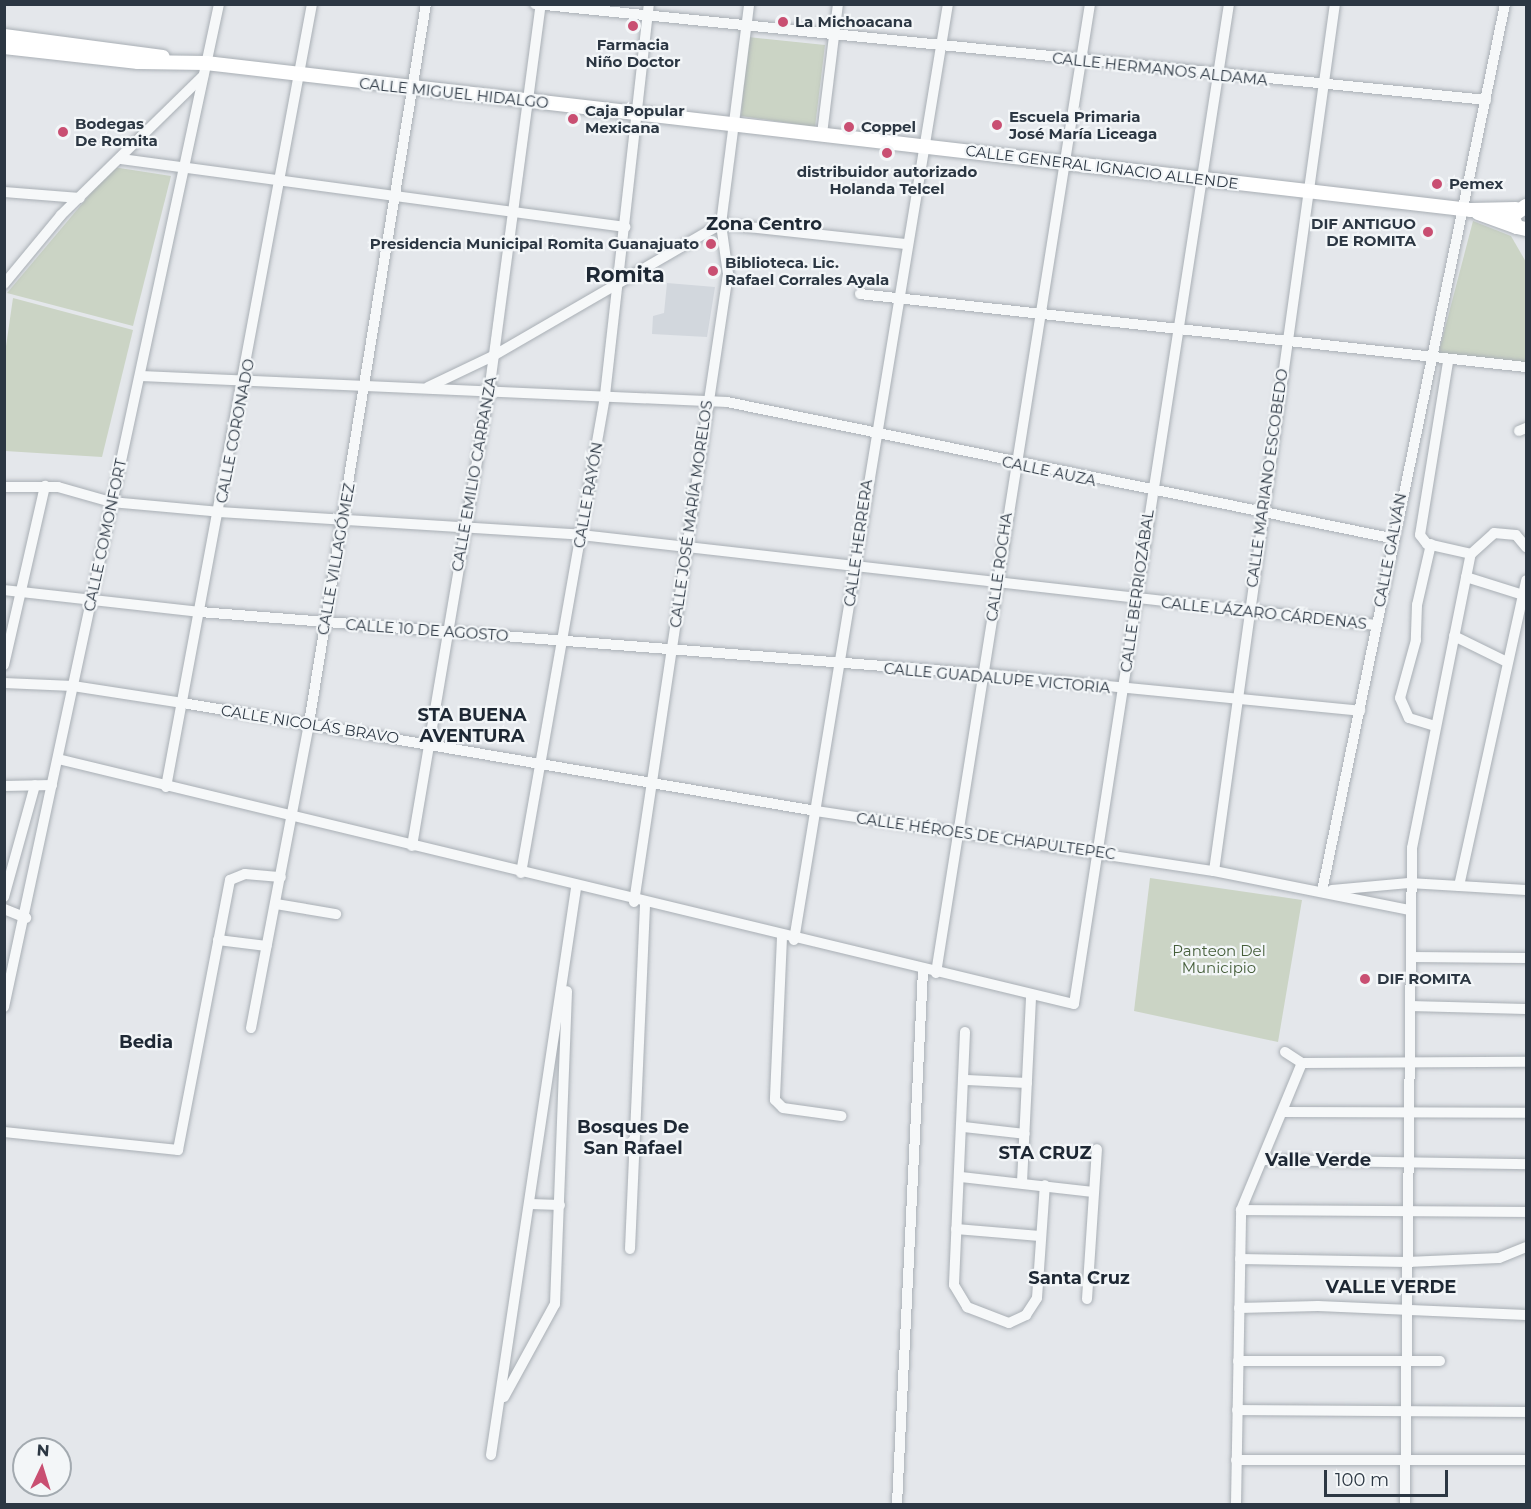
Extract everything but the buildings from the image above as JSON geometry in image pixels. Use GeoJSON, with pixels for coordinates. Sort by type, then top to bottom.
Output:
{"type":"FeatureCollection","features":[{"type":"Feature","properties":{"kind":"main road"},"geometry":{"type":"LineString","coordinates":[[4,36],[139,51],[174,60]]}},
{"type":"Feature","properties":{"kind":"main road"},"geometry":{"type":"LineString","coordinates":[[4,48],[138,62],[174,60]]}},
{"type":"Feature","properties":{"kind":"main road","name":"CALLE MIGUEL HIDALGO"},"geometry":{"type":"LineString","coordinates":[[174,60],[205,70],[300,75],[734,126]]}},
{"type":"Feature","properties":{"kind":"main road","name":"CALLE GENERAL IGNACIO ALLENDE"},"geometry":{"type":"LineString","coordinates":[[734,126],[822,134],[1466,209],[1521,207]]}},
{"type":"Feature","properties":{"kind":"main road"},"geometry":{"type":"LineString","coordinates":[[1521,207],[1512,216],[1523,231]]}},
{"type":"Feature","properties":{"kind":"main road","name":"CALLE GENERAL IGNACIO ALLENDE"},"geometry":{"type":"LineString","coordinates":[[1466,209],[1523,231]]}},
{"type":"Feature","properties":{"kind":"street","name":"CALLE COMONFORT"},"geometry":{"type":"LineString","coordinates":[[4,1007],[9,965],[26,918],[111,502],[141,376],[219,4]]}},
{"type":"Feature","properties":{"kind":"street","name":"CALLE CORONADO"},"geometry":{"type":"LineString","coordinates":[[166,786],[245,383],[312,4]]}},
{"type":"Feature","properties":{"kind":"street","name":"CALLE VILLAGÓMEZ"},"geometry":{"type":"LineString","coordinates":[[251,1028],[309,723],[426,4]]}},
{"type":"Feature","properties":{"kind":"street","name":"CALLE HERMANOS ALDAMA"},"geometry":{"type":"LineString","coordinates":[[535,4],[747,29],[1323,87],[1486,100]]}},
{"type":"Feature","properties":{"kind":"street","name":"CALLE RAYÓN"},"geometry":{"type":"LineString","coordinates":[[521,873],[605,395],[626,227],[649,4]]}},
{"type":"Feature","properties":{"kind":"street","name":"CALLE JOSÉ MARÍA MORELOS"},"geometry":{"type":"LineString","coordinates":[[630,1249],[639,903],[650,783],[688,547],[707,400],[728,274],[721,224],[749,4]]}},
{"type":"Feature","properties":{"kind":"street"},"geometry":{"type":"LineString","coordinates":[[822,134],[838,4]]}},
{"type":"Feature","properties":{"kind":"street","name":"CALLE HERRERA"},"geometry":{"type":"LineString","coordinates":[[794,940],[841,664],[873,435],[920,146],[948,4]]}},
{"type":"Feature","properties":{"kind":"street","name":"CALLE ROCHA"},"geometry":{"type":"LineString","coordinates":[[936,973],[956,832],[985,674],[1014,463],[1090,4]]}},
{"type":"Feature","properties":{"kind":"street","name":"CALLE BERRIOZÁBAL"},"geometry":{"type":"LineString","coordinates":[[1030,994],[1074,1004],[1124,689],[1150,492],[1178,331],[1229,4]]}},
{"type":"Feature","properties":{"kind":"street","name":"CALLE MARIANO ESCOBEDO"},"geometry":{"type":"LineString","coordinates":[[1214,871],[1239,700],[1261,513],[1335,4]]}},
{"type":"Feature","properties":{"kind":"street","name":"CALLE GALVÁN"},"geometry":{"type":"LineString","coordinates":[[1322,891],[1360,711],[1391,538],[1466,209],[1505,4]]}},
{"type":"Feature","properties":{"kind":"street","name":"CALLE EMILIO CARRANZA"},"geometry":{"type":"LineString","coordinates":[[412,846],[489,392],[510,213],[541,5]]}},
{"type":"Feature","properties":{"kind":"street"},"geometry":{"type":"LineString","coordinates":[[6,280],[61,215],[121,159],[205,70]]}},
{"type":"Feature","properties":{"kind":"street"},"geometry":{"type":"LineString","coordinates":[[121,159],[394,198],[626,227]]}},
{"type":"Feature","properties":{"kind":"street"},"geometry":{"type":"LineString","coordinates":[[4,192],[80,198]]}},
{"type":"Feature","properties":{"kind":"street"},"geometry":{"type":"LineString","coordinates":[[56,196],[61,215]]}},
{"type":"Feature","properties":{"kind":"street"},"geometry":{"type":"LineString","coordinates":[[425,389],[493,356],[721,224],[905,244]]}},
{"type":"Feature","properties":{"kind":"street"},"geometry":{"type":"LineString","coordinates":[[860,294],[1448,362],[1527,367]]}},
{"type":"Feature","properties":{"kind":"street"},"geometry":{"type":"LineString","coordinates":[[1448,362],[1420,530],[1422,540],[1471,554]]}},
{"type":"Feature","properties":{"kind":"street","name":"CALLE AUZA"},"geometry":{"type":"LineString","coordinates":[[141,376],[365,390],[425,389],[707,400],[1150,492],[1391,538]]}},
{"type":"Feature","properties":{"kind":"street"},"geometry":{"type":"LineString","coordinates":[[4,664],[45,486]]}},
{"type":"Feature","properties":{"kind":"street","name":"CALLE LÁZARO CÁRDENAS"},"geometry":{"type":"LineString","coordinates":[[4,487],[45,486],[111,502],[220,512],[581,535],[997,582],[1134,600],[1376,625]]}},
{"type":"Feature","properties":{"kind":"street"},"geometry":{"type":"LineString","coordinates":[[1405,1504],[1410,883],[1436,726],[1471,554],[1484,538],[1506,532],[1527,547]]}},
{"type":"Feature","properties":{"kind":"street"},"geometry":{"type":"LineString","coordinates":[[1431,544],[1417,606],[1416,640],[1400,698],[1409,718],[1436,726]]}},
{"type":"Feature","properties":{"kind":"street"},"geometry":{"type":"LineString","coordinates":[[1466,577],[1523,595]]}},
{"type":"Feature","properties":{"kind":"street"},"geometry":{"type":"LineString","coordinates":[[1459,886],[1527,580]]}},
{"type":"Feature","properties":{"kind":"street","name":"CALLE 10 DE AGOSTO"},"geometry":{"type":"LineString","coordinates":[[4,590],[90,602],[670,651]]}},
{"type":"Feature","properties":{"kind":"street"},"geometry":{"type":"LineString","coordinates":[[1454,636],[1507,662]]}},
{"type":"Feature","properties":{"kind":"street","name":"CALLE GUADALUPE VICTORIA"},"geometry":{"type":"LineString","coordinates":[[670,651],[985,674],[1360,711]]}},
{"type":"Feature","properties":{"kind":"street","name":"CALLE NICOLÁS BRAVO"},"geometry":{"type":"LineString","coordinates":[[4,683],[73,686],[183,702],[650,783]]}},
{"type":"Feature","properties":{"kind":"street"},"geometry":{"type":"LineString","coordinates":[[58,759],[576,888],[1030,994],[1022,1182]]}},
{"type":"Feature","properties":{"kind":"street","name":"CALLE HÉROES DE CHAPULTEPEC"},"geometry":{"type":"LineString","coordinates":[[650,783],[816,811],[1214,871],[1322,891]]}},
{"type":"Feature","properties":{"kind":"street"},"geometry":{"type":"LineString","coordinates":[[4,897],[35,785]]}},
{"type":"Feature","properties":{"kind":"street"},"geometry":{"type":"LineString","coordinates":[[4,786],[52,785]]}},
{"type":"Feature","properties":{"kind":"street"},"geometry":{"type":"LineString","coordinates":[[4,1132],[178,1150],[230,880],[245,874],[280,878]]}},
{"type":"Feature","properties":{"kind":"street"},"geometry":{"type":"LineString","coordinates":[[1322,891],[1410,883],[1527,890]]}},
{"type":"Feature","properties":{"kind":"street"},"geometry":{"type":"LineString","coordinates":[[491,1455],[501,1402],[550,1059],[568,956],[576,888]]}},
{"type":"Feature","properties":{"kind":"street"},"geometry":{"type":"LineString","coordinates":[[1322,891],[1410,910]]}},
{"type":"Feature","properties":{"kind":"street"},"geometry":{"type":"LineString","coordinates":[[276,903],[336,914]]}},
{"type":"Feature","properties":{"kind":"street"},"geometry":{"type":"LineString","coordinates":[[4,909],[26,918]]}},
{"type":"Feature","properties":{"kind":"street"},"geometry":{"type":"LineString","coordinates":[[782,937],[775,1100],[783,1108],[841,1116]]}},
{"type":"Feature","properties":{"kind":"street"},"geometry":{"type":"LineString","coordinates":[[218,940],[267,946]]}},
{"type":"Feature","properties":{"kind":"street"},"geometry":{"type":"LineString","coordinates":[[501,1402],[552,1315],[560,1205],[568,956]]}},
{"type":"Feature","properties":{"kind":"street"},"geometry":{"type":"LineString","coordinates":[[1411,957],[1527,958]]}},
{"type":"Feature","properties":{"kind":"street"},"geometry":{"type":"LineString","coordinates":[[897,1504],[922,970]]}},
{"type":"Feature","properties":{"kind":"street"},"geometry":{"type":"LineString","coordinates":[[1410,1006],[1527,1009]]}},
{"type":"Feature","properties":{"kind":"street"},"geometry":{"type":"LineString","coordinates":[[965,1032],[967,1080],[954,1285],[967,1307],[1000,1321],[1022,1320],[1037,1298],[1045,1185]]}},
{"type":"Feature","properties":{"kind":"street"},"geometry":{"type":"LineString","coordinates":[[1285,1052],[1302,1064],[1409,1060],[1527,1062]]}},
{"type":"Feature","properties":{"kind":"street"},"geometry":{"type":"LineString","coordinates":[[550,1059],[566,1060]]}},
{"type":"Feature","properties":{"kind":"street"},"geometry":{"type":"LineString","coordinates":[[1236,1504],[1241,1210],[1284,1112],[1302,1064]]}},
{"type":"Feature","properties":{"kind":"street"},"geometry":{"type":"LineString","coordinates":[[967,1080],[1027,1083]]}},
{"type":"Feature","properties":{"kind":"street"},"geometry":{"type":"LineString","coordinates":[[1284,1112],[1527,1113]]}},
{"type":"Feature","properties":{"kind":"street"},"geometry":{"type":"LineString","coordinates":[[964,1127],[1025,1134]]}},
{"type":"Feature","properties":{"kind":"street"},"geometry":{"type":"LineString","coordinates":[[1087,1299],[1096,1149]]}},
{"type":"Feature","properties":{"kind":"street"},"geometry":{"type":"LineString","coordinates":[[1263,1160],[1527,1164]]}},
{"type":"Feature","properties":{"kind":"street"},"geometry":{"type":"LineString","coordinates":[[961,1177],[1022,1182],[1093,1192]]}},
{"type":"Feature","properties":{"kind":"street"},"geometry":{"type":"LineString","coordinates":[[530,1204],[560,1205]]}},
{"type":"Feature","properties":{"kind":"street"},"geometry":{"type":"LineString","coordinates":[[1241,1210],[1527,1212]]}},
{"type":"Feature","properties":{"kind":"street"},"geometry":{"type":"LineString","coordinates":[[956,1229],[1040,1236]]}},
{"type":"Feature","properties":{"kind":"street"},"geometry":{"type":"LineString","coordinates":[[1240,1259],[1407,1262],[1499,1258],[1527,1248]]}},
{"type":"Feature","properties":{"kind":"street"},"geometry":{"type":"LineString","coordinates":[[1239,1308],[1527,1315]]}},
{"type":"Feature","properties":{"kind":"street"},"geometry":{"type":"LineString","coordinates":[[1238,1361],[1440,1361]]}},
{"type":"Feature","properties":{"kind":"street"},"geometry":{"type":"LineString","coordinates":[[1237,1410],[1527,1412]]}},
{"type":"Feature","properties":{"kind":"street"},"geometry":{"type":"LineString","coordinates":[[1236,1460],[1406,1462],[1527,1460]]}},
{"type":"Feature","properties":{"kind":"shaded area"},"geometry":{"type":"Polygon","coordinates":[[[667,283],[715,287],[707,337],[652,334],[653,316],[664,313],[667,283]]]}},
{"type":"Feature","properties":{"kind":"green space"},"geometry":{"type":"Polygon","coordinates":[[[748,37],[825,45],[815,127],[741,116],[748,37]]]}},
{"type":"Feature","properties":{"kind":"green space"},"geometry":{"type":"Polygon","coordinates":[[[113,167],[171,176],[133,326],[7,293],[113,167]]]}},
{"type":"Feature","properties":{"kind":"green space"},"geometry":{"type":"Polygon","coordinates":[[[1473,221],[1511,236],[1526,262],[1526,363],[1438,355],[1473,221]]]}},
{"type":"Feature","properties":{"kind":"green space"},"geometry":{"type":"Polygon","coordinates":[[[13,298],[133,330],[102,457],[5,451],[5,353],[13,298]]]}},
{"type":"Feature","properties":{"kind":"green space","name":"Panteon Del Municipio"},"geometry":{"type":"Polygon","coordinates":[[[1150,878],[1302,900],[1278,1042],[1134,1011],[1150,878]]]}},
{"type":"Feature","properties":{"kind":"place","name":"La Michoacana"},"geometry":{"type":"Point","coordinates":[783,22]}},
{"type":"Feature","properties":{"kind":"place","name":"Farmacia Niño Doctor"},"geometry":{"type":"Point","coordinates":[633,26]}},
{"type":"Feature","properties":{"kind":"place","name":"Caja Popular Mexicana"},"geometry":{"type":"Point","coordinates":[573,119]}},
{"type":"Feature","properties":{"kind":"place","name":"Escuela Primaria José María Liceaga"},"geometry":{"type":"Point","coordinates":[997,125]}},
{"type":"Feature","properties":{"kind":"place","name":"Coppel"},"geometry":{"type":"Point","coordinates":[849,127]}},
{"type":"Feature","properties":{"kind":"place","name":"Bodegas De Romita"},"geometry":{"type":"Point","coordinates":[63,132]}},
{"type":"Feature","properties":{"kind":"place","name":"distribuidor autorizado Holanda Telcel"},"geometry":{"type":"Point","coordinates":[887,153]}},
{"type":"Feature","properties":{"kind":"place","name":"Pemex"},"geometry":{"type":"Point","coordinates":[1437,184]}},
{"type":"Feature","properties":{"kind":"place","name":"DIF ANTIGUO DE ROMITA"},"geometry":{"type":"Point","coordinates":[1428,232]}},
{"type":"Feature","properties":{"kind":"place","name":"Presidencia Municipal Romita Guanajuato"},"geometry":{"type":"Point","coordinates":[711,244]}},
{"type":"Feature","properties":{"kind":"place","name":"Biblioteca. Lic. Rafael Corrales Ayala"},"geometry":{"type":"Point","coordinates":[713,271]}},
{"type":"Feature","properties":{"kind":"place","name":"DIF ROMITA"},"geometry":{"type":"Point","coordinates":[1365,979]}},
{"type":"Feature","properties":{"kind":"district","name":"Zona Centro"},"geometry":{"type":"Point","coordinates":[764,224]}},
{"type":"Feature","properties":{"kind":"district","name":"Romita"},"geometry":{"type":"Point","coordinates":[625,275]}},
{"type":"Feature","properties":{"kind":"district","name":"STA BUENA AVENTURA"},"geometry":{"type":"Point","coordinates":[472,726]}},
{"type":"Feature","properties":{"kind":"district","name":"Bedia"},"geometry":{"type":"Point","coordinates":[146,1042]}},
{"type":"Feature","properties":{"kind":"district","name":"Bosques De San Rafael"},"geometry":{"type":"Point","coordinates":[633,1138]}},
{"type":"Feature","properties":{"kind":"district","name":"STA CRUZ"},"geometry":{"type":"Point","coordinates":[1045,1153]}},
{"type":"Feature","properties":{"kind":"district","name":"Valle Verde"},"geometry":{"type":"Point","coordinates":[1318,1160]}},
{"type":"Feature","properties":{"kind":"district","name":"Santa Cruz"},"geometry":{"type":"Point","coordinates":[1079,1278]}},
{"type":"Feature","properties":{"kind":"district","name":"VALLE VERDE"},"geometry":{"type":"Point","coordinates":[1391,1287]}}]}
